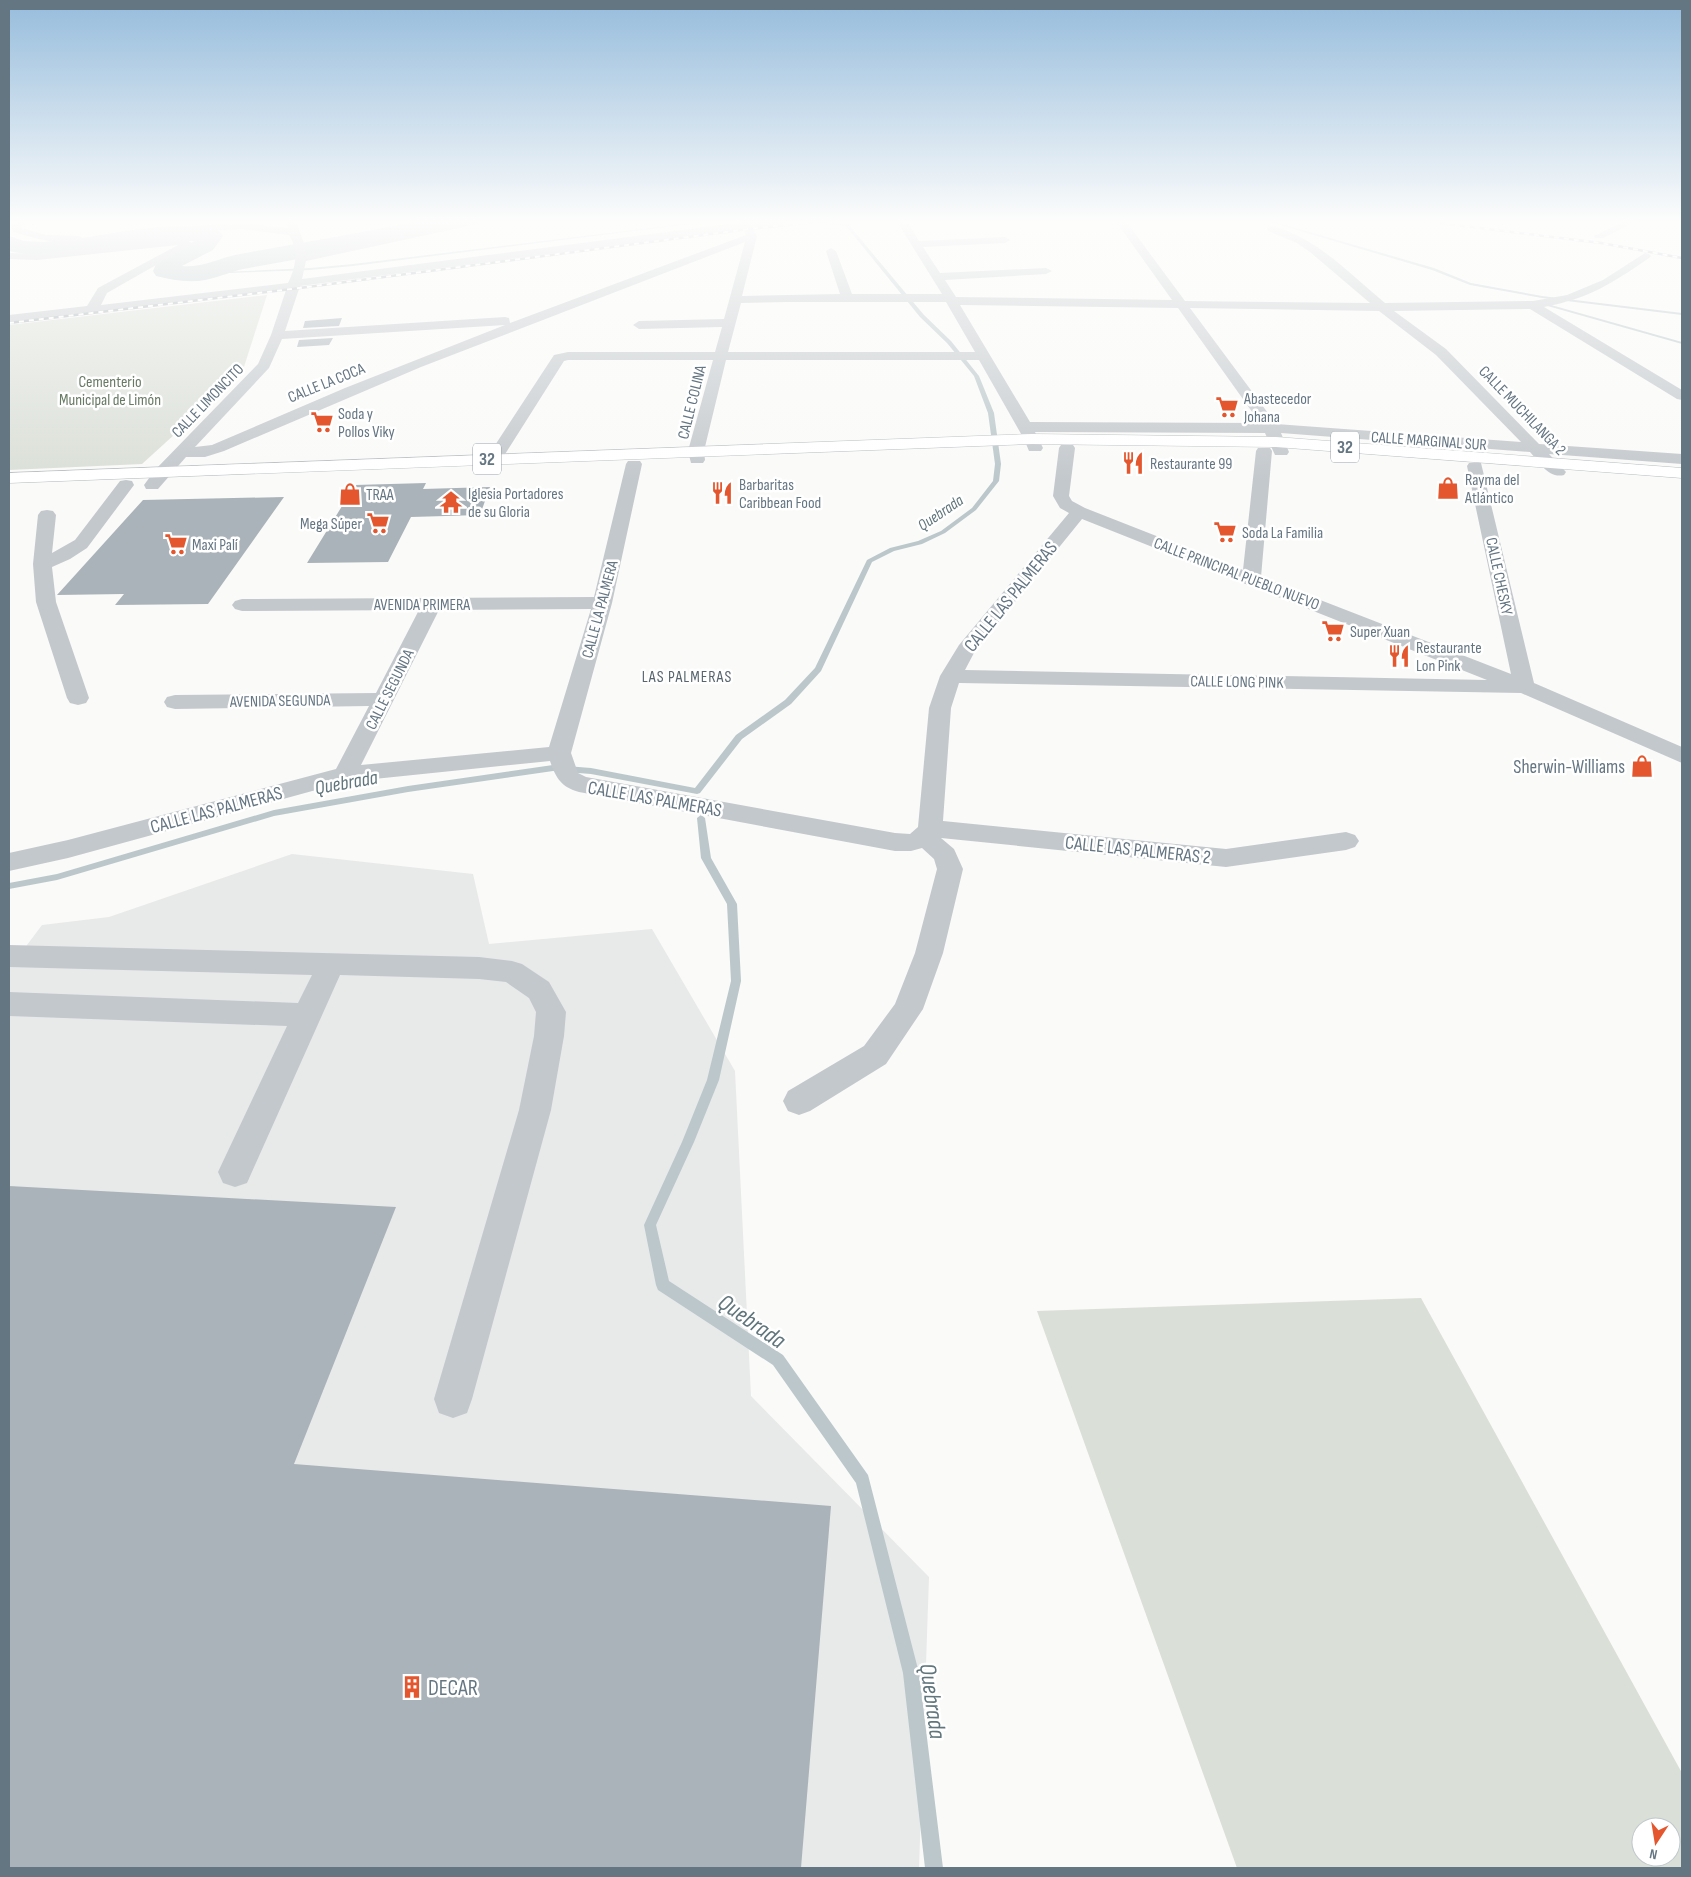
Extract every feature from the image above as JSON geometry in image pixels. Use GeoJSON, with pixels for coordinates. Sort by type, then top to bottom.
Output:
{"type":"FeatureCollection","features":[{"type":"Feature","properties":{"kind":"highway","name":"32"},"geometry":{"type":"LineString","coordinates":[[1024,440],[1067,448],[1273,443],[1475,466],[1554,467],[1682,473]]}},
{"type":"Feature","properties":{"kind":"highway","name":"32"},"geometry":{"type":"LineString","coordinates":[[9,478],[156,479],[972,445],[1024,440],[1273,443],[1554,467],[1682,482]]}},
{"type":"Feature","properties":{"kind":"highway","name":"32"},"geometry":{"type":"LineString","coordinates":[[494,464],[634,464],[697,456]]}},
{"type":"Feature","properties":{"kind":"highway","name":"32"},"geometry":{"type":"LineString","coordinates":[[9,489],[126,486],[156,479]]}},
{"type":"Feature","properties":{"kind":"street"},"geometry":{"type":"LineString","coordinates":[[9,319],[98,308]]}},
{"type":"Feature","properties":{"kind":"street","name":"CALLE LIMONCITO"},"geometry":{"type":"LineString","coordinates":[[156,479],[264,365],[277,335],[286,308]]}},
{"type":"Feature","properties":{"kind":"street","name":"CALLE LA COCA"},"geometry":{"type":"LineString","coordinates":[[181,452],[205,452],[218,448],[311,406],[557,308]]}},
{"type":"Feature","properties":{"kind":"street","name":"CALLE COLINA"},"geometry":{"type":"LineString","coordinates":[[697,456],[732,308]]}},
{"type":"Feature","properties":{"kind":"street"},"geometry":{"type":"LineString","coordinates":[[955,308],[978,356],[1024,440]]}},
{"type":"Feature","properties":{"kind":"street"},"geometry":{"type":"LineString","coordinates":[[1185,308],[1273,443],[1251,579]]}},
{"type":"Feature","properties":{"kind":"street","name":"CALLE MUCHILANGA 2"},"geometry":{"type":"LineString","coordinates":[[1383,308],[1454,365],[1554,467]]}},
{"type":"Feature","properties":{"kind":"street"},"geometry":{"type":"LineString","coordinates":[[1540,308],[1682,396]]}},
{"type":"Feature","properties":{"kind":"street"},"geometry":{"type":"LineString","coordinates":[[277,335],[529,319]]}},
{"type":"Feature","properties":{"kind":"street"},"geometry":{"type":"LineString","coordinates":[[639,325],[729,323]]}},
{"type":"Feature","properties":{"kind":"street"},"geometry":{"type":"LineString","coordinates":[[494,464],[559,358],[580,356],[978,356]]}},
{"type":"Feature","properties":{"kind":"street","name":"CALLE MARGINAL SUR"},"geometry":{"type":"LineString","coordinates":[[1273,443],[1536,448],[1682,459]]}},
{"type":"Feature","properties":{"kind":"street","name":"CALLE PRINCIPAL PUEBLO NUEVO"},"geometry":{"type":"LineString","coordinates":[[1067,448],[1061,496],[1066,504],[1079,512],[1524,687],[1682,756]]}},
{"type":"Feature","properties":{"kind":"street","name":"CALLE LA PALMERA"},"geometry":{"type":"LineString","coordinates":[[563,763],[634,464]]}},
{"type":"Feature","properties":{"kind":"street","name":"CALLE CHESKY"},"geometry":{"type":"LineString","coordinates":[[1475,466],[1524,687]]}},
{"type":"Feature","properties":{"kind":"street"},"geometry":{"type":"LineString","coordinates":[[42,564],[64,555],[80,544],[126,486]]}},
{"type":"Feature","properties":{"kind":"street","name":"CALLE LAS PALMERAS"},"geometry":{"type":"LineString","coordinates":[[9,862],[68,849],[346,774],[563,763],[579,784],[909,844],[928,833],[940,708],[951,676],[966,649],[1079,512]]}},
{"type":"Feature","properties":{"kind":"street"},"geometry":{"type":"LineString","coordinates":[[47,515],[42,564],[46,602],[78,698]]}},
{"type":"Feature","properties":{"kind":"street","name":"AVENIDA PRIMERA"},"geometry":{"type":"LineString","coordinates":[[242,606],[602,603]]}},
{"type":"Feature","properties":{"kind":"street","name":"CALLE SEGUNDA"},"geometry":{"type":"LineString","coordinates":[[346,774],[432,604]]}},
{"type":"Feature","properties":{"kind":"street","name":"CALLE LONG PINK"},"geometry":{"type":"LineString","coordinates":[[951,676],[1524,687]]}},
{"type":"Feature","properties":{"kind":"street","name":"AVENIDA SEGUNDA"},"geometry":{"type":"LineString","coordinates":[[175,702],[385,699]]}},
{"type":"Feature","properties":{"kind":"street"},"geometry":{"type":"LineString","coordinates":[[799,1101],[874,1055],[908,1009],[929,953],[950,869],[946,855],[928,833]]}},
{"type":"Feature","properties":{"kind":"street","name":"CALLE LAS PALMERAS 2"},"geometry":{"type":"LineString","coordinates":[[928,833],[1226,858],[1346,841]]}},
{"type":"Feature","properties":{"kind":"street"},"geometry":{"type":"LineString","coordinates":[[9,956],[479,968],[512,972],[540,990],[552,1012],[550,1036],[535,1110],[453,1399]]}},
{"type":"Feature","properties":{"kind":"street"},"geometry":{"type":"LineString","coordinates":[[235,1172],[331,964]]}},
{"type":"Feature","properties":{"kind":"street"},"geometry":{"type":"LineString","coordinates":[[9,1004],[307,1015]]}},
{"type":"Feature","properties":{"kind":"shaded area"},"geometry":{"type":"Polygon","coordinates":[[[292,854],[473,874],[489,944],[652,929],[735,1071],[751,1396],[929,1577],[919,1868],[9,1868],[9,969],[42,925],[109,917],[292,854]]]}},
{"type":"Feature","properties":{"kind":"green space","name":"Cementerio Municipal de Limón"},"geometry":{"type":"Polygon","coordinates":[[[159,308],[263,308],[242,373],[142,464],[9,470],[9,325],[159,308]]]}},
{"type":"Feature","properties":{"kind":"green space"},"geometry":{"type":"Polygon","coordinates":[[[1421,1298],[1682,1773],[1682,1868],[1237,1868],[1037,1311],[1421,1298]]]}},
{"type":"Feature","properties":{"kind":"building"},"geometry":{"type":"Polygon","coordinates":[[[342,318],[339,326],[303,328],[305,321],[342,318]]]}},
{"type":"Feature","properties":{"kind":"building"},"geometry":{"type":"Polygon","coordinates":[[[333,338],[329,345],[297,347],[299,340],[333,338]]]}},
{"type":"Feature","properties":{"kind":"building","name":"Mega Súper"},"geometry":{"type":"Polygon","coordinates":[[[426,483],[423,489],[490,487],[480,515],[411,517],[388,562],[307,563],[355,485],[426,483]]]}},
{"type":"Feature","properties":{"kind":"building","name":"Maxi Palí"},"geometry":{"type":"Polygon","coordinates":[[[284,497],[208,604],[115,605],[124,594],[57,595],[143,500],[284,497]]]}},
{"type":"Feature","properties":{"kind":"building","name":"DECAR"},"geometry":{"type":"Polygon","coordinates":[[[9,1186],[396,1207],[294,1464],[831,1506],[801,1868],[9,1868],[9,1186]]]}},
{"type":"Feature","properties":{"kind":"waterway","name":"Quebrada"},"geometry":{"type":"LineString","coordinates":[[9,886],[57,877],[274,813],[408,789],[553,768],[591,771],[697,791],[739,737],[788,702],[818,669],[869,561],[892,549],[920,543],[943,532],[974,509],[996,481],[998,464],[991,413],[976,376],[949,342],[915,308]]}},
{"type":"Feature","properties":{"kind":"waterway"},"geometry":{"type":"LineString","coordinates":[[1559,308],[1682,343]]}},
{"type":"Feature","properties":{"kind":"waterway"},"geometry":{"type":"LineString","coordinates":[[1629,308],[1682,314]]}},
{"type":"Feature","properties":{"kind":"waterway","name":"Quebrada"},"geometry":{"type":"LineString","coordinates":[[701,818],[706,858],[732,904],[736,981],[713,1080],[688,1142],[650,1225],[663,1285],[778,1360],[863,1480],[911,1673],[934,1868]]}},
{"type":"Feature","properties":{"kind":"railway"},"geometry":{"type":"LineString","coordinates":[[9,323],[137,308]]}},
{"type":"Feature","properties":{"kind":"place","name":"Abastecedor Johana"},"geometry":{"type":"Point","coordinates":[1227,407]}},
{"type":"Feature","properties":{"kind":"place","name":"Soda y Pollos Viky"},"geometry":{"type":"Point","coordinates":[322,422]}},
{"type":"Feature","properties":{"kind":"place","name":"Restaurante 99"},"geometry":{"type":"Point","coordinates":[1133,463]}},
{"type":"Feature","properties":{"kind":"place","name":"Rayma del Atlántico"},"geometry":{"type":"Point","coordinates":[1448,488]}},
{"type":"Feature","properties":{"kind":"place","name":"Barbaritas Caribbean Food"},"geometry":{"type":"Point","coordinates":[722,493]}},
{"type":"Feature","properties":{"kind":"place","name":"TRAA"},"geometry":{"type":"Point","coordinates":[350,494]}},
{"type":"Feature","properties":{"kind":"place","name":"Iglesia Portadores de su Gloria"},"geometry":{"type":"Point","coordinates":[451,502]}},
{"type":"Feature","properties":{"kind":"place","name":"Mega Súper"},"geometry":{"type":"Point","coordinates":[378,523]}},
{"type":"Feature","properties":{"kind":"place","name":"Soda La Familia"},"geometry":{"type":"Point","coordinates":[1225,532]}},
{"type":"Feature","properties":{"kind":"place","name":"Maxi Palí"},"geometry":{"type":"Point","coordinates":[176,544]}},
{"type":"Feature","properties":{"kind":"place","name":"Super Xuan"},"geometry":{"type":"Point","coordinates":[1333,631]}},
{"type":"Feature","properties":{"kind":"place","name":"Restaurante Lon Pink"},"geometry":{"type":"Point","coordinates":[1399,656]}},
{"type":"Feature","properties":{"kind":"place","name":"Sherwin-Williams"},"geometry":{"type":"Point","coordinates":[1642,766]}},
{"type":"Feature","properties":{"kind":"place","name":"DECAR"},"geometry":{"type":"Point","coordinates":[412,1687]}},
{"type":"Feature","properties":{"kind":"district","name":"LAS PALMERAS"},"geometry":{"type":"Point","coordinates":[687,676]}}]}
